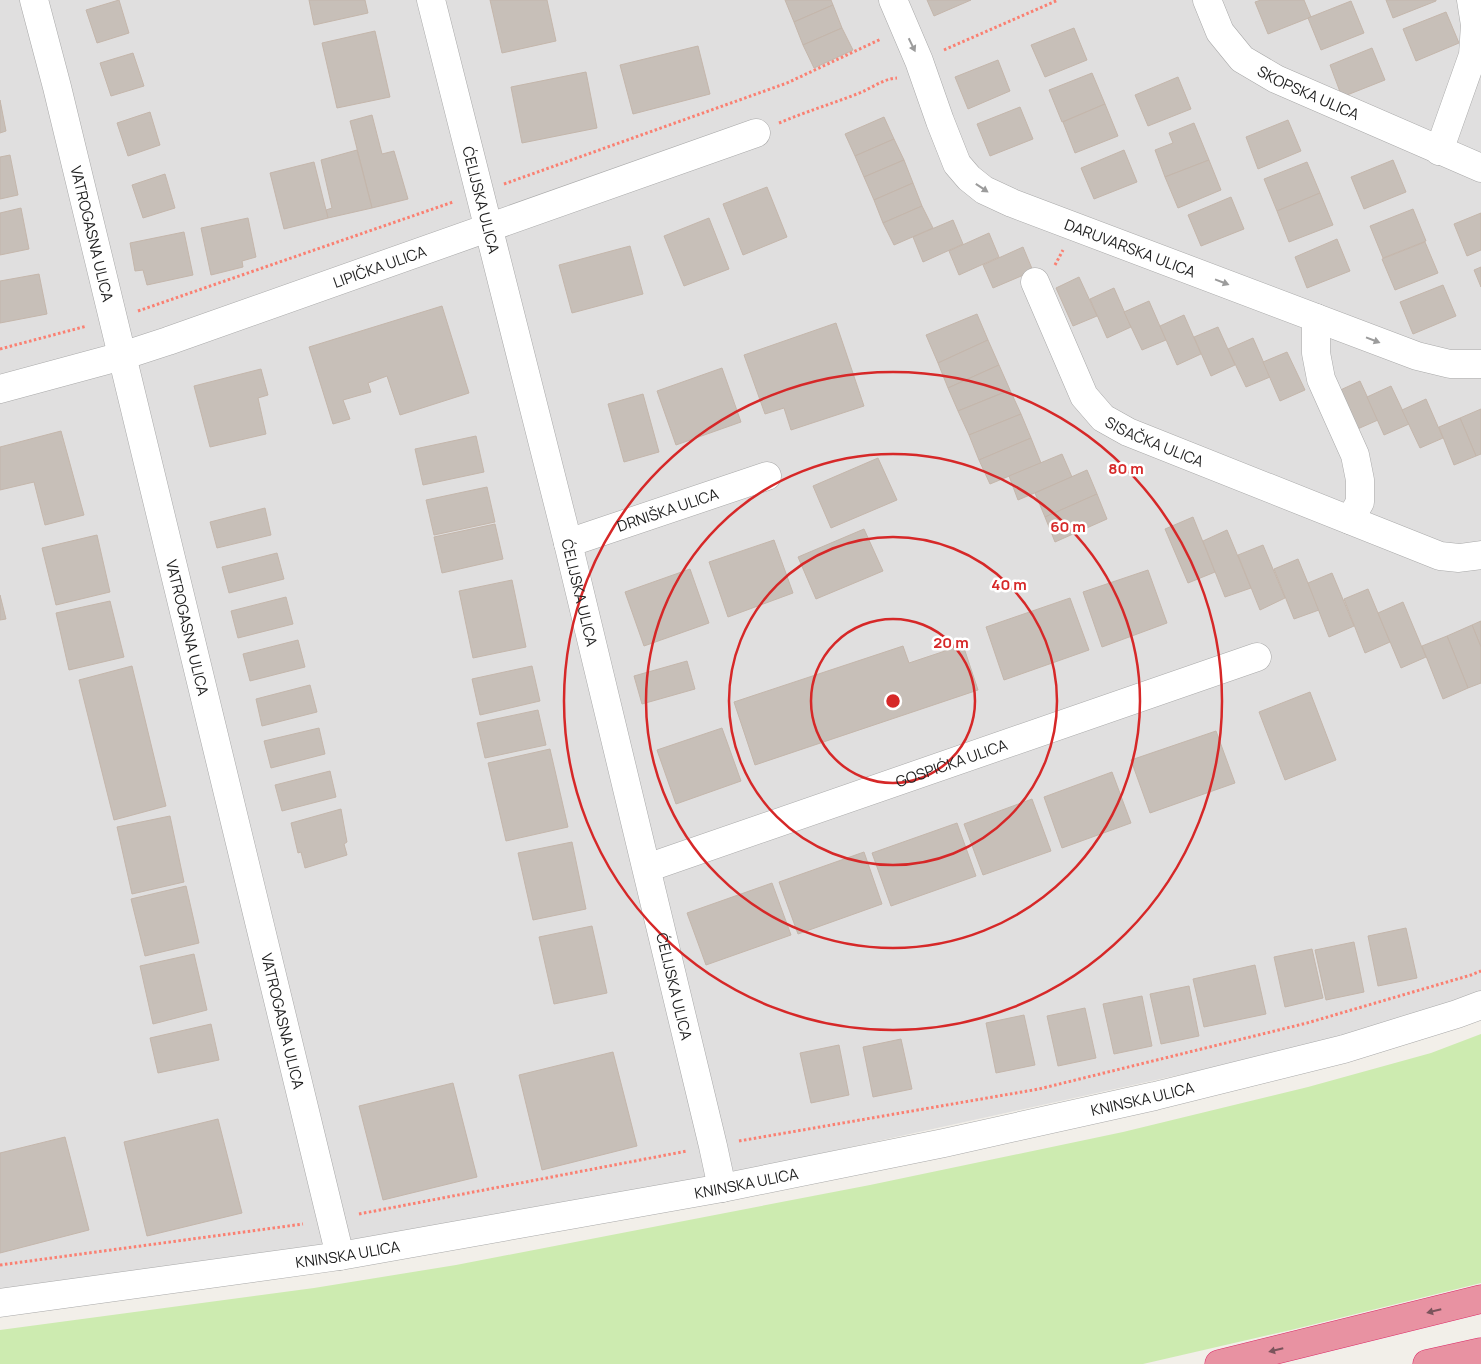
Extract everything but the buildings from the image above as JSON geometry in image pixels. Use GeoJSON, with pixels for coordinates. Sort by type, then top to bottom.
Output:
{"type":"FeatureCollection","features":[{"type":"Feature","properties":{"kind":"highway"},"geometry":{"type":"LineString","coordinates":[[1219,1364],[1481,1300]]}},
{"type":"Feature","properties":{"kind":"highway"},"geometry":{"type":"LineString","coordinates":[[1428,1364],[1481,1352]]}},
{"type":"Feature","properties":{"kind":"street","name":"VATROGASNA ULICA"},"geometry":{"type":"LineString","coordinates":[[34,0],[58,88],[340,1256]]}},
{"type":"Feature","properties":{"kind":"street","name":"ĆELIJSKA ULICA"},"geometry":{"type":"LineString","coordinates":[[431,0],[568,543],[714,1146],[722,1188]]}},
{"type":"Feature","properties":{"kind":"street","name":"DARUVARSKA ULICA"},"geometry":{"type":"LineString","coordinates":[[893,0],[913,69],[940,121],[957,164],[969,178],[984,190],[1012,203],[1417,356],[1450,364],[1481,364]]}},
{"type":"Feature","properties":{"kind":"street","name":"SKOPSKA ULICA"},"geometry":{"type":"LineString","coordinates":[[1207,0],[1220,32],[1242,59],[1276,79],[1481,168]]}},
{"type":"Feature","properties":{"kind":"street"},"geometry":{"type":"LineString","coordinates":[[1439,151],[1473,55],[1475,25],[1471,0]]}},
{"type":"Feature","properties":{"kind":"street","name":"LIPIČKA ULICA"},"geometry":{"type":"LineString","coordinates":[[0,389],[122,356],[756,133]]}},
{"type":"Feature","properties":{"kind":"street","name":"SISAČKA ULICA"},"geometry":{"type":"LineString","coordinates":[[1035,282],[1084,396],[1103,418],[1128,432],[1440,556],[1459,558],[1481,555]]}},
{"type":"Feature","properties":{"kind":"street"},"geometry":{"type":"LineString","coordinates":[[1316,318],[1316,353],[1321,378],[1355,455],[1360,480],[1360,502],[1350,520]]}},
{"type":"Feature","properties":{"kind":"street","name":"DRNIŠKA ULICA"},"geometry":{"type":"LineString","coordinates":[[568,543],[767,476]]}},
{"type":"Feature","properties":{"kind":"street","name":"GOSPIĆKA ULICA"},"geometry":{"type":"LineString","coordinates":[[647,868],[1257,657]]}},
{"type":"Feature","properties":{"kind":"street","name":"KNINSKA ULICA"},"geometry":{"type":"LineString","coordinates":[[0,1303],[340,1256],[722,1188],[944,1143],[1155,1096],[1344,1049],[1481,1005]]}},
{"type":"Feature","properties":{"kind":"path"},"geometry":{"type":"LineString","coordinates":[[756,133],[804,112],[859,94],[888,78],[913,69],[1058,0]]}},
{"type":"Feature","properties":{"kind":"path"},"geometry":{"type":"LineString","coordinates":[[0,1265],[332,1220],[714,1146],[1039,1088],[1307,1023],[1471,975],[1481,970]]}},
{"type":"Feature","properties":{"kind":"shaded area"},"geometry":{"type":"Polygon","coordinates":[[[0,0],[1481,0],[1481,996],[1383,1030],[742,1171],[318,1249],[0,1290],[0,0]]]}},
{"type":"Feature","properties":{"kind":"green space"},"geometry":{"type":"Polygon","coordinates":[[[1481,1034],[1481,1283],[1143,1364],[0,1364],[0,1330],[314,1288],[456,1265],[870,1185],[1123,1132],[1308,1087],[1431,1053],[1481,1034]]]}}]}
